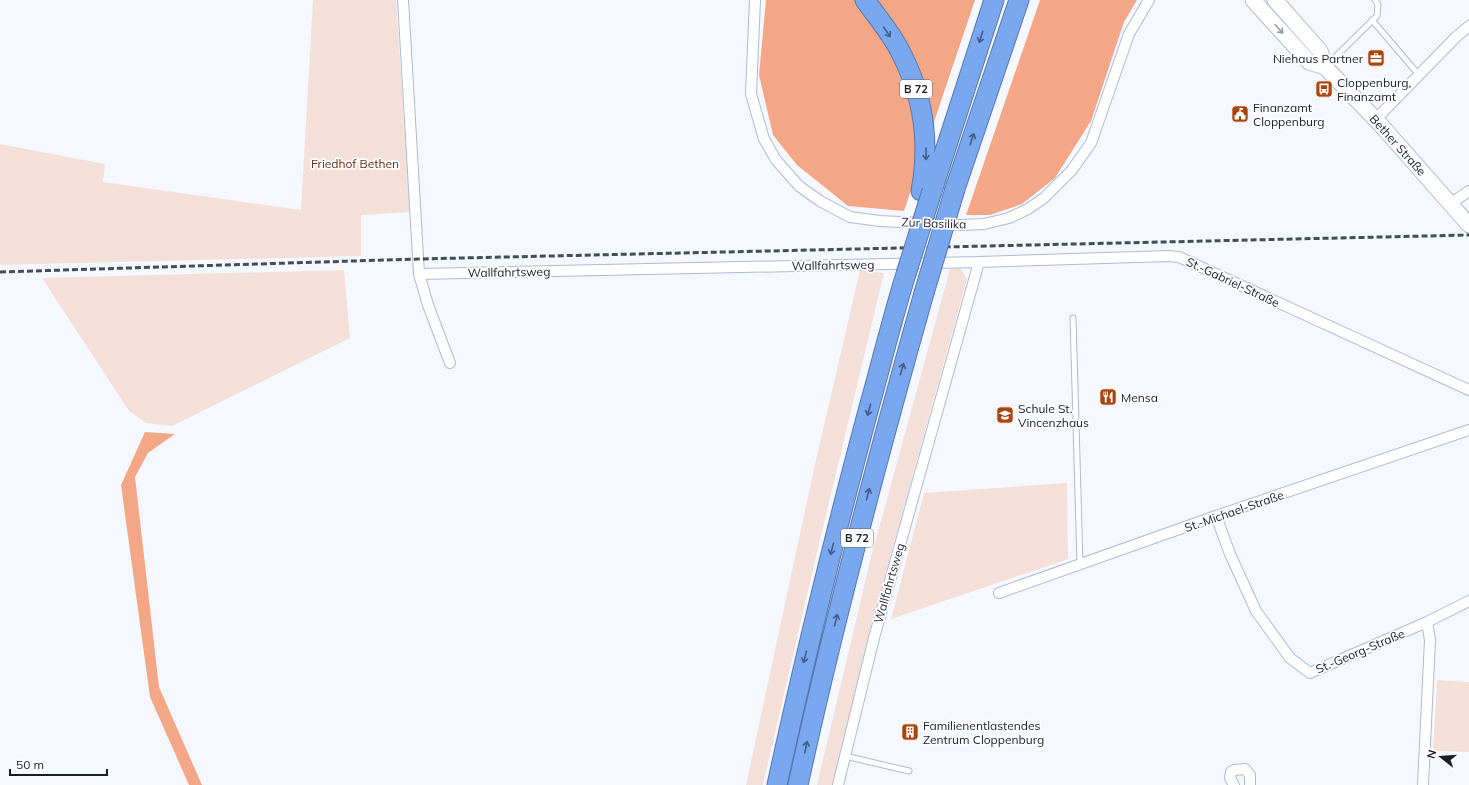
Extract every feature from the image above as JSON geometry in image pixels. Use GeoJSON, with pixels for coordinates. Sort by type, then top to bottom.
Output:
{"type":"FeatureCollection","features":[{"type":"Feature","properties":{"kind":"highway","name":"B 72"},"geometry":{"type":"LineString","coordinates":[[865,0],[901,51],[914,81],[923,116],[926,153],[926,191]]}},
{"type":"Feature","properties":{"kind":"highway","name":"B 72"},"geometry":{"type":"LineString","coordinates":[[777,785],[806,652],[854,462],[904,282],[926,191],[994,0]]}},
{"type":"Feature","properties":{"kind":"highway","name":"B 72"},"geometry":{"type":"LineString","coordinates":[[798,785],[822,675],[875,467],[924,292],[955,189],[1019,0]]}},
{"type":"Feature","properties":{"kind":"street"},"geometry":{"type":"LineString","coordinates":[[403,0],[419,274],[428,304],[450,363]]}},
{"type":"Feature","properties":{"kind":"street","name":"Zur Basilika"},"geometry":{"type":"LineString","coordinates":[[756,0],[751,94],[764,140],[776,160],[799,186],[820,201],[850,217],[880,221],[961,225],[984,224],[1009,218],[1028,209],[1044,198],[1072,170],[1091,143],[1129,34],[1149,0]]}},
{"type":"Feature","properties":{"kind":"street","name":"Bether Straße"},"geometry":{"type":"LineString","coordinates":[[1253,0],[1309,62],[1326,67]]}},
{"type":"Feature","properties":{"kind":"street","name":"Bether Straße"},"geometry":{"type":"LineString","coordinates":[[1275,0],[1320,51],[1326,67],[1469,225]]}},
{"type":"Feature","properties":{"kind":"street"},"geometry":{"type":"LineString","coordinates":[[1375,120],[1456,37],[1469,26]]}},
{"type":"Feature","properties":{"kind":"street"},"geometry":{"type":"LineString","coordinates":[[1450,204],[1469,191]]}},
{"type":"Feature","properties":{"kind":"street","name":"St.-Gabriel-Straße"},"geometry":{"type":"LineString","coordinates":[[979,262],[1169,256],[1179,257],[1469,390]]}},
{"type":"Feature","properties":{"kind":"street","name":"Wallfahrtsweg"},"geometry":{"type":"LineString","coordinates":[[419,274],[979,262],[874,638],[838,785]]}},
{"type":"Feature","properties":{"kind":"street","name":"St.-Michael-Straße"},"geometry":{"type":"LineString","coordinates":[[999,593],[1216,516],[1469,430]]}},
{"type":"Feature","properties":{"kind":"street","name":"St.-Georg-Straße"},"geometry":{"type":"LineString","coordinates":[[1216,516],[1230,554],[1256,610],[1290,658],[1310,673],[1427,622],[1469,601]]}},
{"type":"Feature","properties":{"kind":"street"},"geometry":{"type":"LineString","coordinates":[[1423,785],[1430,640],[1427,622]]}},
{"type":"Feature","properties":{"kind":"street"},"geometry":{"type":"LineString","coordinates":[[1234,785],[1230,778],[1231,772],[1239,769],[1245,769],[1250,775],[1250,785]]}},
{"type":"Feature","properties":{"kind":"lane"},"geometry":{"type":"LineString","coordinates":[[1326,67],[1377,16],[1378,4],[1375,0]]}},
{"type":"Feature","properties":{"kind":"lane"},"geometry":{"type":"LineString","coordinates":[[1372,20],[1419,75]]}},
{"type":"Feature","properties":{"kind":"lane"},"geometry":{"type":"LineString","coordinates":[[1073,318],[1080,564]]}},
{"type":"Feature","properties":{"kind":"lane"},"geometry":{"type":"LineString","coordinates":[[845,756],[909,772]]}},
{"type":"Feature","properties":{"kind":"green space","name":"Friedhof Bethen"},"geometry":{"type":"Polygon","coordinates":[[[313,0],[396,0],[410,212],[361,215],[361,256],[0,265],[0,144],[105,164],[103,182],[301,210],[313,0]]]}},
{"type":"Feature","properties":{"kind":"green space"},"geometry":{"type":"Polygon","coordinates":[[[960,268],[967,279],[867,641],[833,785],[817,785],[870,561],[950,269],[960,268]]]}},
{"type":"Feature","properties":{"kind":"green space"},"geometry":{"type":"Polygon","coordinates":[[[344,270],[350,338],[172,426],[146,423],[129,411],[42,278],[344,270]]]}},
{"type":"Feature","properties":{"kind":"green space"},"geometry":{"type":"Polygon","coordinates":[[[860,270],[884,273],[763,785],[746,785],[813,473],[860,270]]]}},
{"type":"Feature","properties":{"kind":"green space"},"geometry":{"type":"Polygon","coordinates":[[[1067,483],[1068,559],[891,619],[924,493],[1067,483]]]}},
{"type":"Feature","properties":{"kind":"green space"},"geometry":{"type":"Polygon","coordinates":[[[1437,680],[1469,682],[1469,752],[1433,751],[1437,680]]]}},
{"type":"Feature","properties":{"kind":"shaded area"},"geometry":{"type":"Polygon","coordinates":[[[766,0],[975,0],[904,211],[848,206],[797,165],[773,135],[759,75],[766,0]]]}},
{"type":"Feature","properties":{"kind":"shaded area"},"geometry":{"type":"Polygon","coordinates":[[[1040,0],[1137,0],[1124,22],[1091,121],[1055,178],[1022,204],[990,215],[966,215],[1040,0]]]}},
{"type":"Feature","properties":{"kind":"shaded area"},"geometry":{"type":"Polygon","coordinates":[[[145,432],[175,434],[148,453],[135,477],[159,687],[202,785],[189,785],[150,697],[121,485],[145,432]]]}},
{"type":"Feature","properties":{"kind":"railway"},"geometry":{"type":"LineString","coordinates":[[0,272],[418,259],[1469,235]]}},
{"type":"Feature","properties":{"kind":"place","name":"Niehaus Partner"},"geometry":{"type":"Point","coordinates":[1376,58]}},
{"type":"Feature","properties":{"kind":"place","name":"Cloppenburg, Finanzamt"},"geometry":{"type":"Point","coordinates":[1324,89]}},
{"type":"Feature","properties":{"kind":"place","name":"Finanzamt Cloppenburg"},"geometry":{"type":"Point","coordinates":[1240,114]}},
{"type":"Feature","properties":{"kind":"place","name":"Mensa"},"geometry":{"type":"Point","coordinates":[1108,397]}},
{"type":"Feature","properties":{"kind":"place","name":"Schule St. Vincenzhaus"},"geometry":{"type":"Point","coordinates":[1005,415]}},
{"type":"Feature","properties":{"kind":"place","name":"Familienentlastendes Zentrum Cloppenburg"},"geometry":{"type":"Point","coordinates":[910,732]}}]}
